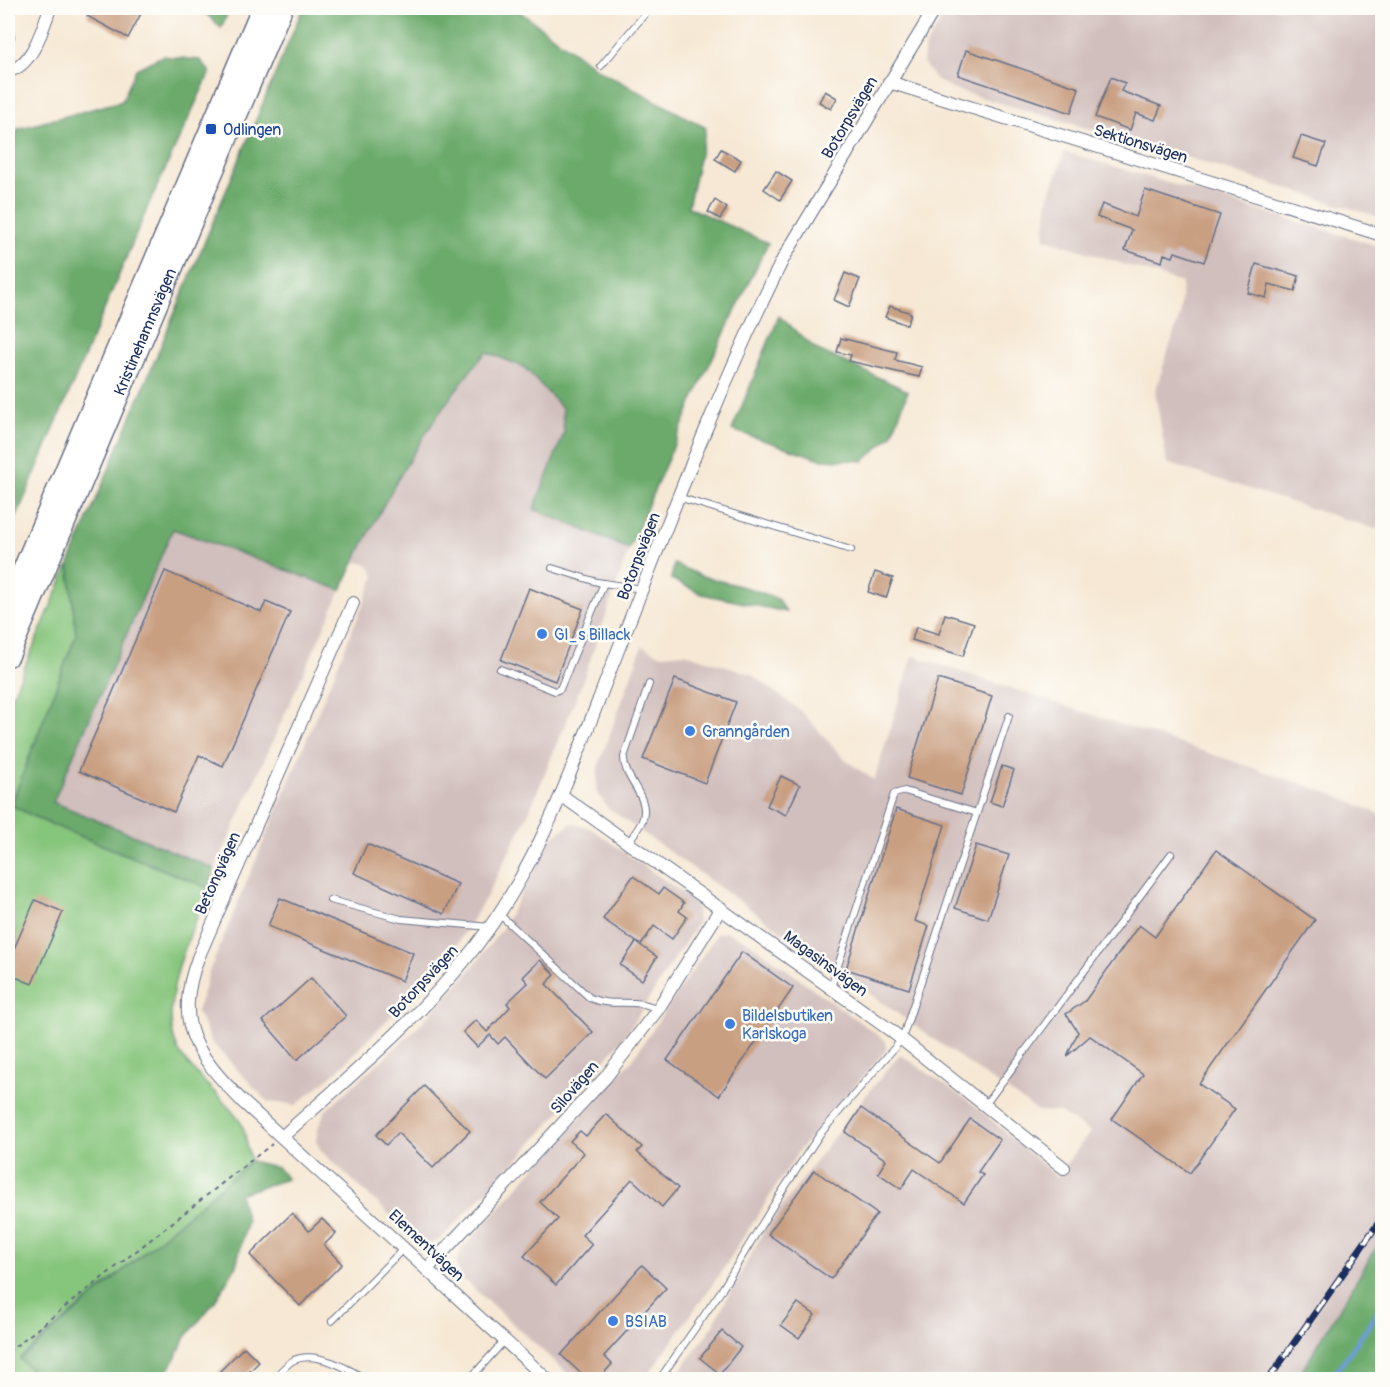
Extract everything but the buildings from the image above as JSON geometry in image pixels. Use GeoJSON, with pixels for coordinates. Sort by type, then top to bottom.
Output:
{"type":"FeatureCollection","features":[{"type":"Feature","properties":{"kind":"highway","name":"Kristinehamnsvägen"},"geometry":{"type":"LineString","coordinates":[[8,608],[263,8]]}},
{"type":"Feature","properties":{"kind":"highway","name":"Kristinehamnsvägen"},"geometry":{"type":"LineString","coordinates":[[8,655],[281,8]]}},
{"type":"Feature","properties":{"kind":"street"},"geometry":{"type":"LineString","coordinates":[[8,71],[22,64],[33,49],[50,8]]}},
{"type":"Feature","properties":{"kind":"street","name":"Botorpsvägen"},"geometry":{"type":"LineString","coordinates":[[283,1136],[421,1010],[453,975],[499,914],[536,851],[561,795],[719,394],[783,260],[935,8]]}},
{"type":"Feature","properties":{"kind":"street","name":"Sektionsvägen"},"geometry":{"type":"LineString","coordinates":[[889,82],[1383,236]]}},
{"type":"Feature","properties":{"kind":"street","name":"Betongvägen"},"geometry":{"type":"LineString","coordinates":[[283,1136],[218,1076],[196,1046],[188,1025],[186,1003],[189,982],[353,603]]}},
{"type":"Feature","properties":{"kind":"street","name":"Magasinsvägen"},"geometry":{"type":"LineString","coordinates":[[561,795],[902,1039],[1064,1168]]}},
{"type":"Feature","properties":{"kind":"street","name":"Silovägen"},"geometry":{"type":"LineString","coordinates":[[428,1269],[580,1107],[658,1009],[721,908]]}},
{"type":"Feature","properties":{"kind":"street","name":"Elementvägen"},"geometry":{"type":"LineString","coordinates":[[283,1136],[548,1380]]}},
{"type":"Feature","properties":{"kind":"lane"},"geometry":{"type":"LineString","coordinates":[[601,66],[650,8]]}},
{"type":"Feature","properties":{"kind":"lane"},"geometry":{"type":"LineString","coordinates":[[678,497],[851,550]]}},
{"type":"Feature","properties":{"kind":"lane"},"geometry":{"type":"LineString","coordinates":[[552,568],[604,583],[642,589]]}},
{"type":"Feature","properties":{"kind":"lane"},"geometry":{"type":"LineString","coordinates":[[500,669],[555,691],[560,689],[604,583]]}},
{"type":"Feature","properties":{"kind":"lane"},"geometry":{"type":"LineString","coordinates":[[629,842],[643,820],[644,809],[639,793],[624,768],[624,757],[649,684]]}},
{"type":"Feature","properties":{"kind":"lane"},"geometry":{"type":"LineString","coordinates":[[659,1380],[721,1291],[778,1196],[820,1134],[902,1039],[1009,716]]}},
{"type":"Feature","properties":{"kind":"lane"},"geometry":{"type":"LineString","coordinates":[[831,987],[894,794],[905,791],[977,813]]}},
{"type":"Feature","properties":{"kind":"lane"},"geometry":{"type":"LineString","coordinates":[[985,1105],[1171,854]]}},
{"type":"Feature","properties":{"kind":"lane"},"geometry":{"type":"LineString","coordinates":[[330,900],[401,919],[490,927]]}},
{"type":"Feature","properties":{"kind":"lane"},"geometry":{"type":"LineString","coordinates":[[499,914],[590,998],[601,1003],[647,1003],[658,1009]]}},
{"type":"Feature","properties":{"kind":"lane"},"geometry":{"type":"LineString","coordinates":[[332,1321],[405,1247]]}},
{"type":"Feature","properties":{"kind":"lane"},"geometry":{"type":"LineString","coordinates":[[469,1380],[505,1340]]}},
{"type":"Feature","properties":{"kind":"lane"},"geometry":{"type":"LineString","coordinates":[[272,1380],[294,1360],[310,1358],[332,1362],[367,1380]]}},
{"type":"Feature","properties":{"kind":"path"},"geometry":{"type":"LineString","coordinates":[[8,1352],[283,1136]]}},
{"type":"Feature","properties":{"kind":"shaded area"},"geometry":{"type":"Polygon","coordinates":[[[949,8],[1382,8],[1382,218],[1156,148],[952,89],[934,78],[923,63],[925,47],[949,8]]]}},
{"type":"Feature","properties":{"kind":"shaded area"},"geometry":{"type":"Polygon","coordinates":[[[1065,152],[1382,247],[1382,531],[1167,463],[1155,391],[1180,315],[1182,283],[1044,238],[1048,199],[1065,152]]]}},
{"type":"Feature","properties":{"kind":"shaded area"},"geometry":{"type":"Polygon","coordinates":[[[486,352],[524,367],[562,408],[564,433],[534,509],[629,549],[582,683],[529,812],[488,894],[450,956],[337,1071],[296,1105],[268,1102],[212,1043],[197,1012],[209,972],[375,576],[369,565],[354,561],[377,512],[412,456],[450,399],[486,352]]]}},
{"type":"Feature","properties":{"kind":"shaded area"},"geometry":{"type":"Polygon","coordinates":[[[173,528],[341,590],[215,869],[53,802],[173,528]]]}},
{"type":"Feature","properties":{"kind":"shaded area"},"geometry":{"type":"Polygon","coordinates":[[[642,646],[662,655],[685,653],[751,674],[803,713],[844,759],[874,780],[913,656],[1329,793],[1382,815],[1382,1240],[1297,1379],[674,1379],[709,1332],[762,1234],[846,1120],[900,1054],[974,1105],[1057,1177],[1090,1132],[1059,1112],[1038,1111],[608,808],[596,791],[598,767],[642,646]]]}},
{"type":"Feature","properties":{"kind":"shaded area"},"geometry":{"type":"Polygon","coordinates":[[[572,823],[590,828],[691,899],[697,908],[698,922],[623,1039],[520,1157],[440,1240],[427,1244],[417,1240],[321,1151],[316,1140],[319,1125],[326,1110],[415,1030],[467,974],[502,929],[552,837],[572,823]]]}},
{"type":"Feature","properties":{"kind":"shaded area"},"geometry":{"type":"Polygon","coordinates":[[[727,932],[747,941],[886,1041],[886,1050],[800,1149],[722,1271],[645,1379],[574,1379],[461,1277],[456,1263],[461,1250],[632,1060],[717,934],[727,932]]]}},
{"type":"Feature","properties":{"kind":"green space"},"geometry":{"type":"Polygon","coordinates":[[[200,8],[230,8],[221,28],[200,8]]]}},
{"type":"Feature","properties":{"kind":"green space"},"geometry":{"type":"Polygon","coordinates":[[[303,8],[515,8],[597,69],[706,128],[688,207],[768,243],[702,380],[629,549],[534,509],[564,433],[562,408],[524,367],[486,352],[443,408],[406,466],[388,496],[341,590],[173,529],[53,802],[215,869],[209,888],[43,821],[11,805],[76,635],[69,564],[303,8]]]}},
{"type":"Feature","properties":{"kind":"green space"},"geometry":{"type":"Polygon","coordinates":[[[162,56],[200,60],[210,72],[149,204],[8,537],[8,146],[18,129],[122,101],[136,69],[162,56]]]}},
{"type":"Feature","properties":{"kind":"green space"},"geometry":{"type":"Polygon","coordinates":[[[779,316],[816,349],[908,391],[892,435],[864,461],[821,459],[732,430],[779,316]]]}},
{"type":"Feature","properties":{"kind":"green space"},"geometry":{"type":"Polygon","coordinates":[[[69,564],[76,635],[11,805],[43,821],[209,888],[184,950],[177,974],[172,997],[171,1020],[175,1041],[184,1059],[239,1119],[244,1129],[251,1161],[20,1358],[40,1379],[8,1380],[8,706],[69,564]]]}},
{"type":"Feature","properties":{"kind":"green space"},"geometry":{"type":"Polygon","coordinates":[[[674,564],[702,576],[755,590],[778,599],[786,612],[702,594],[671,579],[674,564]]]}},
{"type":"Feature","properties":{"kind":"green space"},"geometry":{"type":"Polygon","coordinates":[[[251,1161],[278,1168],[287,1179],[239,1194],[247,1221],[236,1266],[215,1301],[186,1337],[169,1370],[168,1379],[40,1379],[20,1359],[251,1161]]]}},
{"type":"Feature","properties":{"kind":"green space"},"geometry":{"type":"Polygon","coordinates":[[[1382,1240],[1382,1379],[1297,1379],[1375,1250],[1382,1240]]]}},
{"type":"Feature","properties":{"kind":"waterway"},"geometry":{"type":"LineString","coordinates":[[1330,1380],[1382,1307]]}},
{"type":"Feature","properties":{"kind":"railway"},"geometry":{"type":"LineString","coordinates":[[1268,1380],[1382,1218]]}},
{"type":"Feature","properties":{"kind":"place","name":"Odlingen"},"geometry":{"type":"Point","coordinates":[211,129]}},
{"type":"Feature","properties":{"kind":"place","name":"Gl_s Billack"},"geometry":{"type":"Point","coordinates":[542,634]}},
{"type":"Feature","properties":{"kind":"place","name":"Granngården"},"geometry":{"type":"Point","coordinates":[690,731]}},
{"type":"Feature","properties":{"kind":"place","name":"Bildelsbutiken Karlskoga"},"geometry":{"type":"Point","coordinates":[730,1024]}},
{"type":"Feature","properties":{"kind":"place","name":"BSIAB"},"geometry":{"type":"Point","coordinates":[613,1321]}}]}
